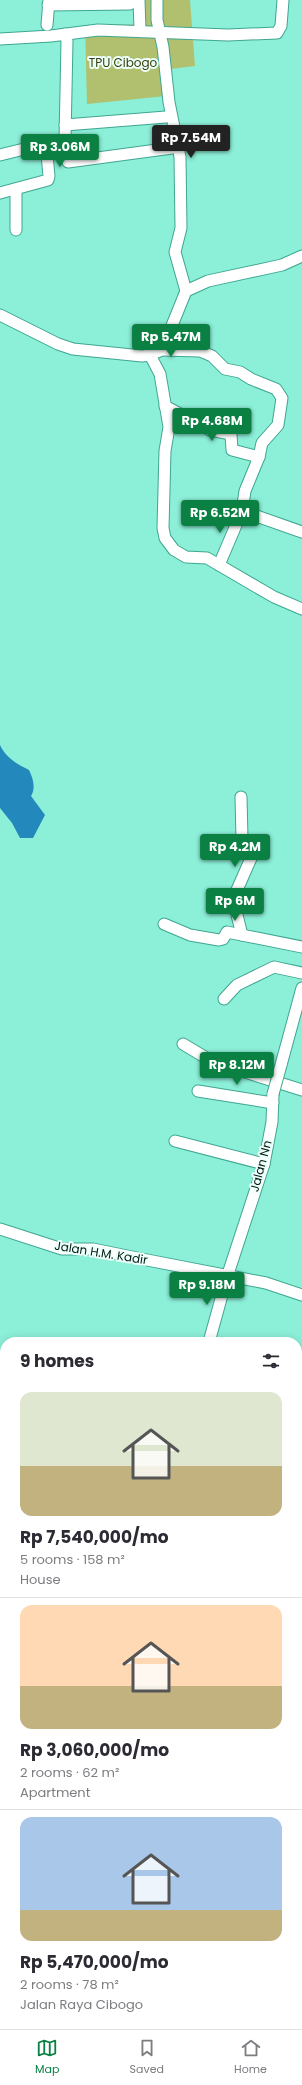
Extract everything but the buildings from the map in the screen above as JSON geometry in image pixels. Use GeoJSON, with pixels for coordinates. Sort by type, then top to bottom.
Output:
{"type":"FeatureCollection","features":[{"type":"Feature","properties":{"kind":"street"},"geometry":{"type":"LineString","coordinates":[[157,0],[157,20],[160,32],[169,102],[179,152],[181,228],[175,252],[186,291],[162,350]]}},
{"type":"Feature","properties":{"kind":"street"},"geometry":{"type":"LineString","coordinates":[[0,39],[98,30],[140,30],[228,35],[277,33],[281,26],[283,0]]}},
{"type":"Feature","properties":{"kind":"street"},"geometry":{"type":"LineString","coordinates":[[47,25],[49,2],[134,2],[140,30]]}},
{"type":"Feature","properties":{"kind":"street"},"geometry":{"type":"LineString","coordinates":[[65,34],[67,41],[65,125],[68,162],[172,148]]}},
{"type":"Feature","properties":{"kind":"street"},"geometry":{"type":"LineString","coordinates":[[65,125],[166,117]]}},
{"type":"Feature","properties":{"kind":"street"},"geometry":{"type":"LineString","coordinates":[[0,155],[57,141]]}},
{"type":"Feature","properties":{"kind":"street"},"geometry":{"type":"LineString","coordinates":[[0,193],[46,182],[49,178],[46,144]]}},
{"type":"Feature","properties":{"kind":"street"},"geometry":{"type":"LineString","coordinates":[[16,190],[16,230]]}},
{"type":"Feature","properties":{"kind":"street"},"geometry":{"type":"LineString","coordinates":[[186,291],[208,281],[282,265],[302,256]]}},
{"type":"Feature","properties":{"kind":"street"},"geometry":{"type":"LineString","coordinates":[[0,315],[58,344],[73,349],[132,355],[150,355],[162,350],[200,351],[212,356],[225,369],[240,372],[252,380],[276,389],[282,398],[278,425],[262,443],[259,457],[245,490],[242,511],[219,566]]}},
{"type":"Feature","properties":{"kind":"street"},"geometry":{"type":"LineString","coordinates":[[150,355],[160,374],[169,427],[165,451],[163,528],[165,538],[174,550],[186,557],[207,558],[274,596],[302,609]]}},
{"type":"Feature","properties":{"kind":"street"},"geometry":{"type":"LineString","coordinates":[[165,406],[210,430],[231,434],[232,450],[259,457]]}},
{"type":"Feature","properties":{"kind":"street"},"geometry":{"type":"LineString","coordinates":[[242,511],[302,532]]}},
{"type":"Feature","properties":{"kind":"street"},"geometry":{"type":"LineString","coordinates":[[241,797],[242,839],[252,856],[233,899],[242,935]]}},
{"type":"Feature","properties":{"kind":"street"},"geometry":{"type":"LineString","coordinates":[[164,924],[190,936],[219,940],[223,939],[228,932],[302,947]]}},
{"type":"Feature","properties":{"kind":"street"},"geometry":{"type":"LineString","coordinates":[[224,999],[237,985],[274,967],[302,973]]}},
{"type":"Feature","properties":{"kind":"street","name":"Jalan Nn"},"geometry":{"type":"LineString","coordinates":[[210,1337],[228,1276],[264,1164],[272,1122],[273,1099],[302,988]]}},
{"type":"Feature","properties":{"kind":"street"},"geometry":{"type":"LineString","coordinates":[[183,1044],[213,1062],[302,1090]]}},
{"type":"Feature","properties":{"kind":"street"},"geometry":{"type":"LineString","coordinates":[[198,1091],[273,1099]]}},
{"type":"Feature","properties":{"kind":"street"},"geometry":{"type":"LineString","coordinates":[[175,1141],[264,1164]]}},
{"type":"Feature","properties":{"kind":"street","name":"Jalan H.M. Kadir"},"geometry":{"type":"LineString","coordinates":[[0,1229],[62,1249],[93,1249],[266,1283],[302,1295]]}},
{"type":"Feature","properties":{"kind":"green space","name":"TPU Cibogo"},"geometry":{"type":"Polygon","coordinates":[[[144,0],[190,0],[195,66],[162,70],[166,96],[87,104],[85,26],[143,24],[144,0]]]}},
{"type":"Feature","properties":{"kind":"water"},"geometry":{"type":"Polygon","coordinates":[[[0,745],[5,754],[16,763],[29,770],[32,776],[34,786],[31,796],[45,815],[33,838],[20,838],[12,823],[0,808],[0,745]]]}}]}
